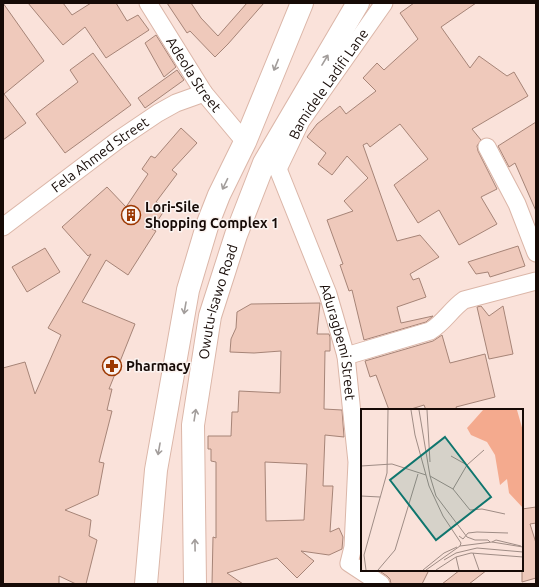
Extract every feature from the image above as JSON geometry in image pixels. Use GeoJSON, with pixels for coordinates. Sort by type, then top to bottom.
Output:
{"type":"FeatureCollection","features":[{"type":"Feature","properties":{"kind":"street","name":"Adeola Street"},"geometry":{"type":"LineString","coordinates":[[148,3],[204,93],[245,142]]}},
{"type":"Feature","properties":{"kind":"street","name":"Owutu-Isawo Road"},"geometry":{"type":"LineString","coordinates":[[146,584],[156,470],[188,290],[208,223],[219,195],[245,142],[302,3]]}},
{"type":"Feature","properties":{"kind":"street","name":"Owutu-Isawo Road"},"geometry":{"type":"LineString","coordinates":[[196,584],[193,425],[210,316],[236,235],[358,3]]}},
{"type":"Feature","properties":{"kind":"street","name":"Bamidele Ladifi Lane"},"geometry":{"type":"LineString","coordinates":[[271,166],[384,3]]}},
{"type":"Feature","properties":{"kind":"street","name":"Fela Ahmed Street"},"geometry":{"type":"LineString","coordinates":[[3,227],[118,140],[158,113],[176,103],[204,93]]}},
{"type":"Feature","properties":{"kind":"street"},"geometry":{"type":"LineString","coordinates":[[487,147],[517,204],[536,252]]}},
{"type":"Feature","properties":{"kind":"street","name":"Aduragbemi Street"},"geometry":{"type":"LineString","coordinates":[[271,166],[328,294],[346,356],[357,462],[353,547],[349,563],[361,571]]}},
{"type":"Feature","properties":{"kind":"street"},"geometry":{"type":"LineString","coordinates":[[346,356],[430,331],[439,326],[455,306],[464,300],[536,281]]}},
{"type":"Feature","properties":{"kind":"street"},"geometry":{"type":"LineString","coordinates":[[149,550],[150,584]]}},
{"type":"Feature","properties":{"kind":"street","name":"Aduragbemi Street"},"geometry":{"type":"LineString","coordinates":[[361,571],[381,584]]}},
{"type":"Feature","properties":{"kind":"building"},"geometry":{"type":"Polygon","coordinates":[[[3,3],[44,61],[4,94],[26,123],[3,140],[3,3]]]}},
{"type":"Feature","properties":{"kind":"building"},"geometry":{"type":"Polygon","coordinates":[[[28,3],[63,3],[72,15],[91,3],[116,3],[127,21],[138,15],[149,30],[106,58],[85,27],[63,45],[28,3]]]}},
{"type":"Feature","properties":{"kind":"building"},"geometry":{"type":"Polygon","coordinates":[[[167,3],[191,3],[201,18],[218,36],[247,3],[264,3],[215,57],[190,31],[187,33],[167,3]]]}},
{"type":"Feature","properties":{"kind":"building"},"geometry":{"type":"Polygon","coordinates":[[[414,3],[476,3],[441,27],[470,68],[479,56],[507,76],[514,72],[528,96],[472,129],[481,140],[477,146],[478,151],[497,189],[481,197],[497,224],[459,245],[439,210],[418,223],[394,185],[428,159],[400,124],[370,147],[367,143],[363,145],[397,241],[420,235],[439,257],[410,274],[413,280],[419,278],[426,297],[397,307],[401,323],[433,316],[426,322],[364,340],[352,290],[349,291],[340,265],[343,264],[327,220],[353,211],[344,201],[368,178],[347,156],[332,175],[318,164],[326,153],[307,137],[317,124],[340,106],[346,114],[376,91],[363,78],[377,63],[384,70],[418,39],[400,13],[414,3]]]}},
{"type":"Feature","properties":{"kind":"building"},"geometry":{"type":"Polygon","coordinates":[[[156,35],[176,67],[164,77],[145,43],[156,35]]]}},
{"type":"Feature","properties":{"kind":"building"},"geometry":{"type":"Polygon","coordinates":[[[93,53],[131,105],[65,153],[36,114],[78,82],[70,70],[93,53]]]}},
{"type":"Feature","properties":{"kind":"building"},"geometry":{"type":"Polygon","coordinates":[[[177,70],[184,80],[145,108],[138,98],[177,70]]]}},
{"type":"Feature","properties":{"kind":"building"},"geometry":{"type":"Polygon","coordinates":[[[536,122],[536,211],[515,163],[509,167],[498,146],[536,122]]]}},
{"type":"Feature","properties":{"kind":"building"},"geometry":{"type":"Polygon","coordinates":[[[181,128],[197,143],[172,170],[177,174],[156,202],[166,208],[152,229],[156,231],[128,275],[106,260],[82,302],[135,324],[109,389],[112,389],[107,410],[112,411],[99,462],[104,463],[98,495],[65,510],[91,520],[89,536],[97,540],[86,584],[76,584],[59,576],[59,584],[3,584],[3,368],[25,362],[35,394],[61,335],[48,328],[91,254],[88,256],[62,227],[107,187],[126,207],[148,174],[142,169],[151,156],[155,158],[181,128]]]}},
{"type":"Feature","properties":{"kind":"building"},"geometry":{"type":"Polygon","coordinates":[[[518,246],[525,266],[490,277],[488,272],[476,274],[468,262],[518,246]]]}},
{"type":"Feature","properties":{"kind":"building"},"geometry":{"type":"Polygon","coordinates":[[[45,248],[60,272],[27,292],[12,267],[45,248]]]}},
{"type":"Feature","properties":{"kind":"building"},"geometry":{"type":"Polygon","coordinates":[[[320,303],[317,334],[329,334],[330,337],[330,351],[325,351],[324,409],[342,410],[344,437],[325,435],[323,486],[333,486],[330,532],[339,528],[343,537],[342,549],[329,555],[301,551],[314,561],[297,578],[277,558],[227,573],[243,584],[212,584],[213,537],[216,538],[216,462],[211,461],[211,449],[208,449],[208,436],[231,436],[232,412],[238,412],[239,391],[280,393],[281,351],[254,353],[230,352],[231,339],[236,328],[237,312],[251,304],[320,303]],[[265,462],[266,521],[304,520],[307,464],[265,462]]]}},
{"type":"Feature","properties":{"kind":"building"},"geometry":{"type":"Polygon","coordinates":[[[481,306],[489,316],[503,306],[513,354],[489,359],[477,307],[481,306]]]}},
{"type":"Feature","properties":{"kind":"building"},"geometry":{"type":"Polygon","coordinates":[[[442,335],[450,363],[485,354],[495,397],[456,407],[457,409],[426,409],[424,405],[411,409],[389,409],[376,375],[370,377],[365,361],[433,341],[442,335]]]}},
{"type":"Feature","properties":{"kind":"building"},"geometry":{"type":"Polygon","coordinates":[[[536,507],[536,523],[530,524],[536,543],[536,578],[522,582],[523,571],[523,509],[536,507]]]}},
{"type":"Feature","properties":{"kind":"building"},"geometry":{"type":"Polygon","coordinates":[[[380,571],[428,571],[422,584],[391,584],[390,579],[380,571]]]}},
{"type":"Feature","properties":{"kind":"building"},"geometry":{"type":"Polygon","coordinates":[[[459,571],[486,571],[469,584],[442,584],[459,571]]]}},
{"type":"Feature","properties":{"kind":"place","name":"Lori-Sile Shopping Complex 1"},"geometry":{"type":"Point","coordinates":[131,215]}},
{"type":"Feature","properties":{"kind":"place","name":"Pharmacy"},"geometry":{"type":"Point","coordinates":[112,366]}}]}
